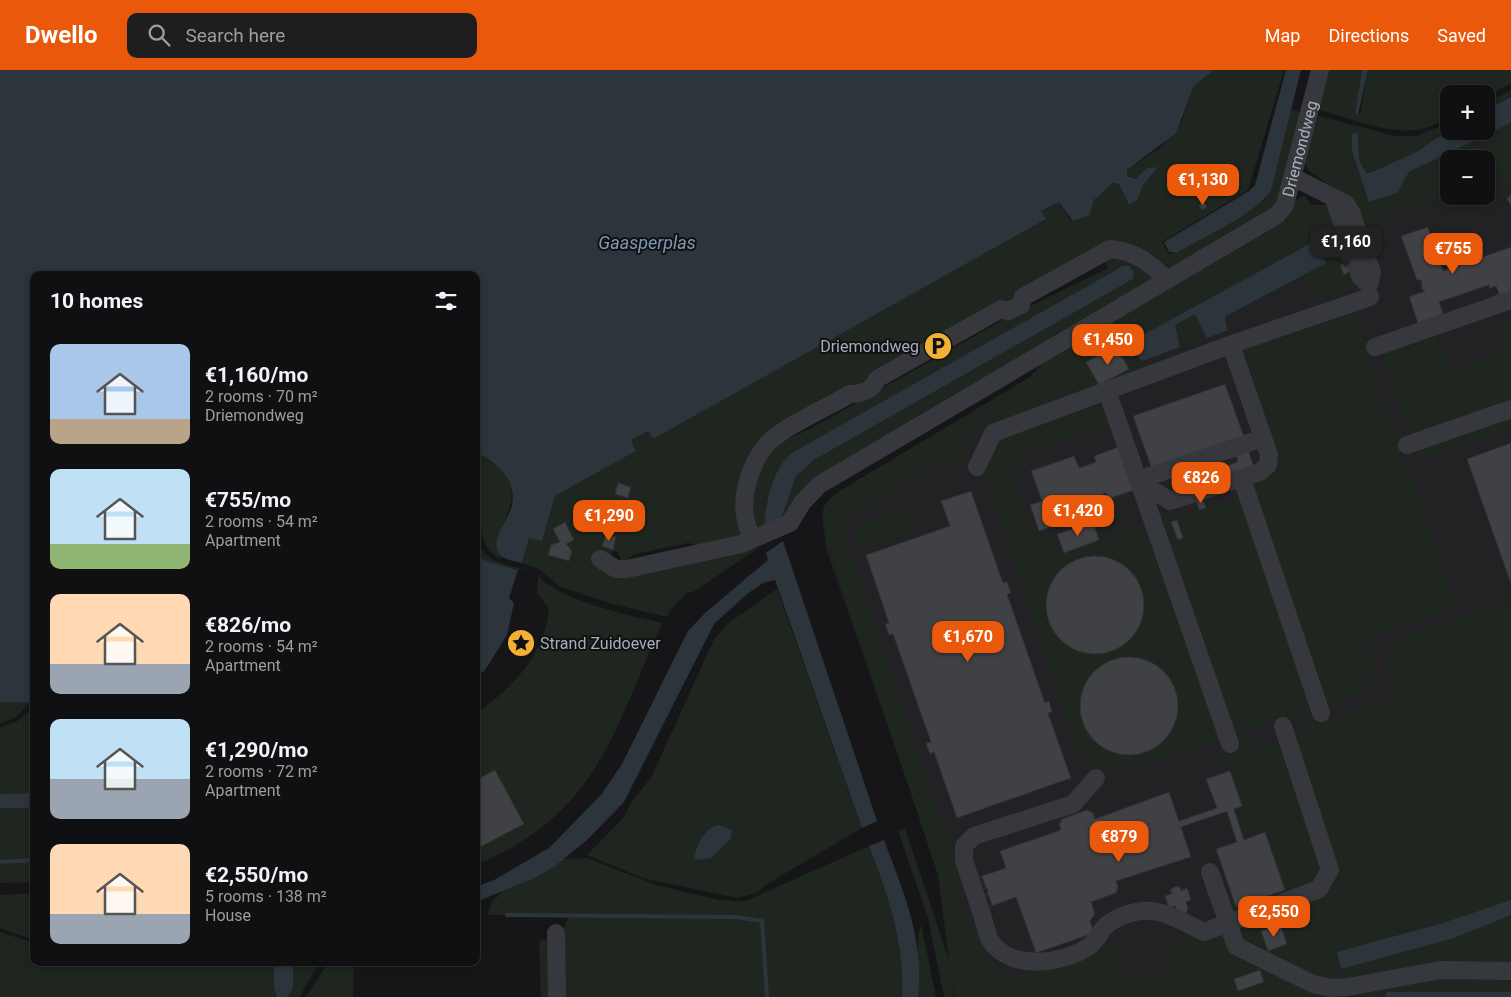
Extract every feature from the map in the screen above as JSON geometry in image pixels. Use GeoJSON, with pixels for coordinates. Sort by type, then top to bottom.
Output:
{"type":"FeatureCollection","features":[{"type":"Feature","properties":{"kind":"street","name":"Driemondweg"},"geometry":{"type":"LineString","coordinates":[[753,539],[790,524],[802,503],[819,485],[1277,215],[1285,205],[1320,70]]}},
{"type":"Feature","properties":{"kind":"street"},"geometry":{"type":"LineString","coordinates":[[1293,177],[1334,199]]}},
{"type":"Feature","properties":{"kind":"street"},"geometry":{"type":"LineString","coordinates":[[600,559],[616,569],[627,569],[741,544],[753,539],[747,528],[743,511],[745,494],[758,456],[777,436],[850,394],[858,394],[874,386],[877,379],[1001,309],[1008,312],[1021,305],[1023,297],[1110,249],[1125,250],[1141,256],[1167,280]]}},
{"type":"Feature","properties":{"kind":"street"},"geometry":{"type":"LineString","coordinates":[[977,466],[994,433],[1231,345],[1370,297]]}},
{"type":"Feature","properties":{"kind":"street"},"geometry":{"type":"LineString","coordinates":[[1375,347],[1511,300]]}},
{"type":"Feature","properties":{"kind":"street"},"geometry":{"type":"LineString","coordinates":[[1141,488],[1156,492],[1170,501],[1260,472],[1268,465],[1269,455],[1231,345]]}},
{"type":"Feature","properties":{"kind":"street"},"geometry":{"type":"LineString","coordinates":[[1107,391],[1230,744]]}},
{"type":"Feature","properties":{"kind":"street"},"geometry":{"type":"LineString","coordinates":[[1408,445],[1511,409]]}},
{"type":"Feature","properties":{"kind":"street"},"geometry":{"type":"LineString","coordinates":[[1141,488],[1263,438]]}},
{"type":"Feature","properties":{"kind":"street"},"geometry":{"type":"LineString","coordinates":[[1242,478],[1321,713]]}},
{"type":"Feature","properties":{"kind":"street"},"geometry":{"type":"LineString","coordinates":[[1096,778],[1072,804],[974,836],[964,846],[964,860],[990,940],[1002,952],[1018,960],[1035,963],[1080,951],[1099,937],[1108,924],[1140,911],[1165,914],[1204,932],[1320,889],[1330,870],[1283,726]]}},
{"type":"Feature","properties":{"kind":"street"},"geometry":{"type":"LineString","coordinates":[[1210,872],[1236,946],[1313,984],[1332,988],[1348,987],[1440,970],[1511,971]]}},
{"type":"Feature","properties":{"kind":"street"},"geometry":{"type":"LineString","coordinates":[[556,932],[557,997]]}},
{"type":"Feature","properties":{"kind":"shaded area"},"geometry":{"type":"Polygon","coordinates":[[[1214,70],[1284,70],[1248,190],[1162,242],[1168,254],[1176,253],[1263,201],[1271,191],[1291,110],[1301,112],[1277,207],[1168,271],[1130,248],[761,444],[742,536],[708,547],[688,543],[635,554],[622,563],[617,551],[613,551],[605,570],[756,541],[757,549],[693,592],[688,592],[672,608],[667,617],[613,604],[559,586],[539,569],[522,563],[529,538],[542,540],[555,496],[636,451],[631,440],[649,431],[653,438],[1046,219],[1041,211],[1059,202],[1073,221],[1090,215],[1094,200],[1113,183],[1119,184],[1129,205],[1138,199],[1142,187],[1158,167],[1147,168],[1135,179],[1127,176],[1127,170],[1161,147],[1182,121],[1194,86],[1214,70]]]}},
{"type":"Feature","properties":{"kind":"shaded area"},"geometry":{"type":"Polygon","coordinates":[[[1326,70],[1362,70],[1355,113],[1360,114],[1368,70],[1511,70],[1511,83],[1495,92],[1495,85],[1440,85],[1440,122],[1416,130],[1392,129],[1367,124],[1319,110],[1317,106],[1326,70]]]}},
{"type":"Feature","properties":{"kind":"shaded area"},"geometry":{"type":"Polygon","coordinates":[[[1511,90],[1511,97],[1495,105],[1495,98],[1511,90]]]}},
{"type":"Feature","properties":{"kind":"shaded area"},"geometry":{"type":"Polygon","coordinates":[[[1315,115],[1395,136],[1416,136],[1440,127],[1440,136],[1416,152],[1370,173],[1366,173],[1359,159],[1358,135],[1352,151],[1369,202],[1397,193],[1409,172],[1440,157],[1440,199],[1361,226],[1352,201],[1308,170],[1304,161],[1315,115]]]}},
{"type":"Feature","properties":{"kind":"shaded area"},"geometry":{"type":"Polygon","coordinates":[[[1511,123],[1511,182],[1495,185],[1495,150],[1455,150],[1476,140],[1495,140],[1495,131],[1511,123]]]}},
{"type":"Feature","properties":{"kind":"shaded area"},"geometry":{"type":"Polygon","coordinates":[[[1511,125],[1511,997],[982,997],[826,548],[823,519],[1322,205],[1380,196],[1440,163],[1440,205],[1495,205],[1495,150],[1465,150],[1483,140],[1495,140],[1495,134],[1511,125]]]}},
{"type":"Feature","properties":{"kind":"shaded area"},"geometry":{"type":"Polygon","coordinates":[[[1304,195],[1312,205],[1325,205],[1332,210],[1356,280],[1354,287],[1318,301],[1302,276],[1326,263],[1317,240],[1137,338],[1136,347],[1138,354],[1147,366],[961,439],[967,457],[936,462],[843,522],[842,528],[930,790],[942,820],[949,830],[957,857],[957,884],[973,936],[978,936],[988,955],[1009,978],[1113,943],[1127,982],[1174,966],[1168,947],[1224,927],[1294,980],[1385,982],[1511,974],[1511,992],[1387,992],[1385,997],[955,997],[953,984],[954,997],[944,997],[928,918],[898,831],[905,828],[949,960],[938,875],[824,531],[824,506],[843,489],[1030,377],[1050,354],[1304,195]]]}},
{"type":"Feature","properties":{"kind":"shaded area"},"geometry":{"type":"Polygon","coordinates":[[[1118,253],[1159,279],[824,476],[781,520],[796,476],[814,460],[1133,279],[1134,273],[790,454],[774,478],[768,497],[764,526],[756,530],[749,492],[770,446],[808,430],[1010,316],[1108,268],[1103,258],[1118,253]]]}},
{"type":"Feature","properties":{"kind":"shaded area"},"geometry":{"type":"Polygon","coordinates":[[[1354,310],[1455,607],[1363,640],[1375,673],[1355,695],[1326,705],[1248,481],[1281,470],[1243,349],[1354,310]]]}},
{"type":"Feature","properties":{"kind":"shaded area"},"geometry":{"type":"Polygon","coordinates":[[[1195,314],[1204,336],[1181,346],[1175,325],[1195,314]]]}},
{"type":"Feature","properties":{"kind":"shaded area"},"geometry":{"type":"Polygon","coordinates":[[[1511,320],[1511,401],[1412,436],[1382,354],[1382,346],[1436,334],[1450,370],[1505,352],[1496,325],[1511,320]]]}},
{"type":"Feature","properties":{"kind":"shaded area"},"geometry":{"type":"Polygon","coordinates":[[[1107,401],[1113,423],[1027,453],[1015,479],[1034,538],[1052,532],[1057,547],[1061,549],[1148,522],[1223,740],[1175,756],[1137,766],[1120,768],[1104,768],[1091,765],[1081,756],[1074,744],[985,470],[1000,438],[1107,401]]]}},
{"type":"Feature","properties":{"kind":"shaded area"},"geometry":{"type":"Polygon","coordinates":[[[1511,413],[1511,429],[1436,456],[1420,457],[1416,445],[1511,413]]]}},
{"type":"Feature","properties":{"kind":"shaded area"},"geometry":{"type":"Polygon","coordinates":[[[480,455],[498,467],[509,482],[512,496],[509,510],[499,535],[498,547],[503,558],[493,555],[486,545],[481,530],[480,455]]]}},
{"type":"Feature","properties":{"kind":"shaded area"},"geometry":{"type":"Polygon","coordinates":[[[1242,497],[1315,708],[1231,736],[1160,521],[1242,497]]]}},
{"type":"Feature","properties":{"kind":"shaded area"},"geometry":{"type":"Polygon","coordinates":[[[906,510],[912,533],[870,548],[859,549],[854,526],[906,510]]]}},
{"type":"Feature","properties":{"kind":"shaded area"},"geometry":{"type":"Polygon","coordinates":[[[480,546],[495,561],[527,570],[500,566],[481,559],[480,546]]]}},
{"type":"Feature","properties":{"kind":"shaded area"},"geometry":{"type":"Polygon","coordinates":[[[538,576],[564,593],[580,600],[662,623],[614,734],[597,765],[576,794],[550,821],[517,844],[480,863],[480,710],[514,681],[533,656],[541,641],[549,609],[537,593],[538,576]]]}},
{"type":"Feature","properties":{"kind":"shaded area"},"geometry":{"type":"Polygon","coordinates":[[[777,589],[862,828],[772,881],[756,893],[737,898],[643,878],[587,855],[624,817],[631,803],[652,776],[714,639],[730,622],[777,589]]]}},
{"type":"Feature","properties":{"kind":"shaded area"},"geometry":{"type":"Polygon","coordinates":[[[1511,601],[1511,900],[1443,923],[1337,952],[1454,938],[1511,915],[1511,963],[1322,982],[1245,947],[1236,923],[1340,885],[1293,744],[1300,728],[1395,695],[1385,662],[1393,641],[1511,601]]]}},
{"type":"Feature","properties":{"kind":"shaded area"},"geometry":{"type":"Polygon","coordinates":[[[0,702],[30,702],[16,717],[0,724],[0,702]]]}},
{"type":"Feature","properties":{"kind":"shaded area"},"geometry":{"type":"Polygon","coordinates":[[[30,711],[30,793],[0,794],[0,727],[16,722],[30,711]]]}},
{"type":"Feature","properties":{"kind":"shaded area"},"geometry":{"type":"Polygon","coordinates":[[[1260,739],[1281,748],[1323,869],[1311,884],[1229,910],[1227,904],[1277,886],[1258,832],[1245,836],[1218,754],[1260,739]]]}},
{"type":"Feature","properties":{"kind":"shaded area"},"geometry":{"type":"Polygon","coordinates":[[[0,808],[30,808],[30,882],[0,883],[0,808]]]}},
{"type":"Feature","properties":{"kind":"shaded area"},"geometry":{"type":"Polygon","coordinates":[[[869,846],[894,920],[901,958],[902,997],[563,997],[561,939],[568,916],[488,915],[492,902],[502,892],[562,859],[587,858],[656,885],[718,900],[746,901],[869,846]]]}},
{"type":"Feature","properties":{"kind":"shaded area"},"geometry":{"type":"Polygon","coordinates":[[[30,893],[30,939],[0,928],[0,895],[30,893]]]}},
{"type":"Feature","properties":{"kind":"shaded area"},"geometry":{"type":"Polygon","coordinates":[[[921,924],[936,997],[918,997],[918,943],[921,924]]]}},
{"type":"Feature","properties":{"kind":"shaded area"},"geometry":{"type":"Polygon","coordinates":[[[0,932],[30,942],[30,966],[274,966],[274,988],[277,997],[0,997],[0,932]]]}},
{"type":"Feature","properties":{"kind":"shaded area"},"geometry":{"type":"Polygon","coordinates":[[[546,940],[550,945],[551,997],[541,997],[539,941],[546,940]]]}},
{"type":"Feature","properties":{"kind":"shaded area"},"geometry":{"type":"Polygon","coordinates":[[[293,966],[318,966],[304,988],[301,997],[288,997],[293,988],[293,966]]]}},
{"type":"Feature","properties":{"kind":"shaded area"},"geometry":{"type":"Polygon","coordinates":[[[326,966],[354,966],[353,997],[306,997],[326,966]]]}},
{"type":"Feature","properties":{"kind":"water","name":"Gaasperplas"},"geometry":{"type":"Polygon","coordinates":[[[0,70],[1214,70],[1194,86],[1176,133],[1127,170],[1127,176],[1135,179],[1147,168],[1158,167],[1142,187],[1138,199],[1129,205],[1119,184],[1113,183],[1094,200],[1090,215],[1073,221],[1059,202],[1041,211],[1046,219],[653,439],[649,431],[631,440],[636,451],[555,496],[542,541],[529,538],[522,563],[502,557],[498,552],[497,540],[510,511],[513,496],[508,479],[503,472],[480,454],[480,271],[30,271],[30,702],[0,702],[0,70]]]}},
{"type":"Feature","properties":{"kind":"water"},"geometry":{"type":"Polygon","coordinates":[[[1286,70],[1301,70],[1271,191],[1240,218],[1176,253],[1169,252],[1164,242],[1249,191],[1255,185],[1286,70]]]}},
{"type":"Feature","properties":{"kind":"water"},"geometry":{"type":"Polygon","coordinates":[[[1362,70],[1368,70],[1358,115],[1355,113],[1362,70]]]}},
{"type":"Feature","properties":{"kind":"water"},"geometry":{"type":"Polygon","coordinates":[[[1511,97],[1511,123],[1495,131],[1495,105],[1511,97]]]}},
{"type":"Feature","properties":{"kind":"water"},"geometry":{"type":"Polygon","coordinates":[[[1352,133],[1358,134],[1359,159],[1366,173],[1370,173],[1416,152],[1440,136],[1440,140],[1476,140],[1455,150],[1440,150],[1440,157],[1409,172],[1397,193],[1369,202],[1352,151],[1352,133]]]}},
{"type":"Feature","properties":{"kind":"water"},"geometry":{"type":"Polygon","coordinates":[[[1317,240],[1326,263],[1226,316],[1225,322],[1228,330],[1207,338],[1195,314],[1175,325],[1180,347],[1142,361],[1136,353],[1137,338],[1317,240]]]}},
{"type":"Feature","properties":{"kind":"water"},"geometry":{"type":"Polygon","coordinates":[[[1123,266],[1129,266],[1134,273],[1133,279],[814,460],[796,476],[781,520],[764,526],[768,497],[774,478],[790,454],[1123,266]]]}},
{"type":"Feature","properties":{"kind":"water"},"geometry":{"type":"Polygon","coordinates":[[[783,541],[877,821],[862,828],[775,580],[763,583],[747,594],[714,624],[624,802],[587,840],[554,867],[532,879],[480,900],[480,885],[494,880],[549,848],[601,795],[622,764],[688,631],[705,613],[768,560],[766,553],[783,541]]]}},
{"type":"Feature","properties":{"kind":"water"},"geometry":{"type":"Polygon","coordinates":[[[480,557],[488,562],[518,570],[509,598],[514,603],[507,635],[485,670],[480,674],[480,557]]]}},
{"type":"Feature","properties":{"kind":"water"},"geometry":{"type":"Polygon","coordinates":[[[30,793],[30,808],[0,808],[0,794],[30,793]]]}},
{"type":"Feature","properties":{"kind":"water"},"geometry":{"type":"Polygon","coordinates":[[[718,825],[732,830],[731,838],[711,858],[696,860],[694,858],[701,838],[708,830],[718,825]]]}},
{"type":"Feature","properties":{"kind":"water"},"geometry":{"type":"Polygon","coordinates":[[[884,840],[911,917],[918,956],[918,997],[902,997],[901,958],[894,920],[869,846],[884,840]]]}},
{"type":"Feature","properties":{"kind":"water"},"geometry":{"type":"Polygon","coordinates":[[[1511,900],[1511,915],[1454,938],[1341,969],[1337,952],[1443,923],[1511,900]]]}},
{"type":"Feature","properties":{"kind":"water"},"geometry":{"type":"Polygon","coordinates":[[[274,966],[293,966],[293,988],[288,997],[277,997],[274,988],[274,966]]]}},
{"type":"Feature","properties":{"kind":"water"},"geometry":{"type":"Polygon","coordinates":[[[1387,992],[1511,992],[1511,997],[1385,997],[1387,992]]]}},
{"type":"Feature","properties":{"kind":"building"},"geometry":{"type":"Polygon","coordinates":[[[1511,194],[1511,205],[1507,199],[1511,194]]]}},
{"type":"Feature","properties":{"kind":"building"},"geometry":{"type":"Polygon","coordinates":[[[1204,202],[1207,207],[1202,210],[1199,205],[1204,202]]]}},
{"type":"Feature","properties":{"kind":"building"},"geometry":{"type":"Polygon","coordinates":[[[1428,227],[1443,271],[1511,247],[1511,298],[1494,304],[1492,297],[1499,294],[1496,286],[1490,288],[1489,285],[1439,302],[1443,314],[1418,323],[1409,297],[1425,291],[1422,289],[1421,280],[1417,280],[1401,236],[1428,227]]]}},
{"type":"Feature","properties":{"kind":"building"},"geometry":{"type":"Polygon","coordinates":[[[1349,263],[1351,270],[1344,275],[1340,265],[1349,263]]]}},
{"type":"Feature","properties":{"kind":"building"},"geometry":{"type":"Polygon","coordinates":[[[1116,346],[1129,369],[1099,385],[1086,362],[1116,346]]]}},
{"type":"Feature","properties":{"kind":"building"},"geometry":{"type":"Polygon","coordinates":[[[1225,384],[1244,437],[1152,469],[1133,416],[1225,384]]]}},
{"type":"Feature","properties":{"kind":"building"},"geometry":{"type":"Polygon","coordinates":[[[1511,443],[1511,584],[1467,459],[1511,443]]]}},
{"type":"Feature","properties":{"kind":"building"},"geometry":{"type":"Polygon","coordinates":[[[1119,447],[1134,490],[1108,499],[1106,493],[1101,495],[1106,508],[1039,531],[1030,505],[1042,501],[1031,471],[1074,456],[1079,468],[1096,462],[1094,456],[1119,447]]]}},
{"type":"Feature","properties":{"kind":"building"},"geometry":{"type":"Polygon","coordinates":[[[1247,447],[1254,467],[1229,475],[1226,466],[1238,462],[1235,452],[1247,447]]]}},
{"type":"Feature","properties":{"kind":"building"},"geometry":{"type":"Polygon","coordinates":[[[618,483],[631,487],[628,498],[615,494],[618,483]]]}},
{"type":"Feature","properties":{"kind":"building"},"geometry":{"type":"Polygon","coordinates":[[[971,491],[1003,583],[1007,582],[1011,593],[1007,594],[1045,703],[1049,701],[1052,712],[1048,713],[1071,778],[957,818],[934,752],[930,754],[926,743],[931,742],[893,634],[889,635],[885,624],[889,623],[866,555],[950,526],[941,501],[971,491]]]}},
{"type":"Feature","properties":{"kind":"building"},"geometry":{"type":"Polygon","coordinates":[[[1202,497],[1206,508],[1199,510],[1196,500],[1202,497]]]}},
{"type":"Feature","properties":{"kind":"building"},"geometry":{"type":"Polygon","coordinates":[[[613,508],[624,511],[620,524],[610,521],[613,508]]]}},
{"type":"Feature","properties":{"kind":"building"},"geometry":{"type":"Polygon","coordinates":[[[1177,520],[1183,538],[1178,540],[1171,522],[1177,520]]]}},
{"type":"Feature","properties":{"kind":"building"},"geometry":{"type":"Polygon","coordinates":[[[565,522],[574,540],[566,544],[572,551],[569,561],[548,555],[551,545],[560,542],[553,529],[565,522]]]}},
{"type":"Feature","properties":{"kind":"building"},"geometry":{"type":"Polygon","coordinates":[[[1093,522],[1099,540],[1064,553],[1057,534],[1093,522]]]}},
{"type":"Feature","properties":{"kind":"building"},"geometry":{"type":"Polygon","coordinates":[[[606,534],[616,537],[613,550],[602,546],[606,534]]]}},
{"type":"Feature","properties":{"kind":"building"},"geometry":{"type":"Polygon","coordinates":[[[1095,556],[1114,560],[1130,570],[1140,586],[1144,605],[1140,624],[1130,640],[1114,650],[1095,654],[1076,650],[1060,640],[1050,624],[1046,605],[1050,586],[1060,570],[1076,560],[1095,556]]]}},
{"type":"Feature","properties":{"kind":"building"},"geometry":{"type":"Polygon","coordinates":[[[1129,657],[1148,661],[1164,671],[1174,687],[1178,706],[1174,725],[1164,741],[1148,751],[1129,755],[1110,751],[1094,741],[1084,725],[1080,706],[1084,687],[1094,671],[1110,661],[1129,657]]]}},
{"type":"Feature","properties":{"kind":"building"},"geometry":{"type":"Polygon","coordinates":[[[495,770],[524,824],[480,847],[480,778],[495,770]]]}},
{"type":"Feature","properties":{"kind":"building"},"geometry":{"type":"Polygon","coordinates":[[[1230,771],[1242,806],[1234,809],[1244,840],[1265,832],[1285,890],[1236,907],[1216,849],[1237,842],[1227,812],[1225,812],[1181,827],[1191,857],[1116,881],[1118,887],[1116,893],[1091,902],[1095,914],[1090,921],[1094,933],[1036,953],[1016,897],[989,907],[992,905],[988,894],[985,895],[988,893],[987,888],[983,890],[986,888],[982,877],[979,877],[1006,868],[1000,851],[1061,830],[1059,825],[1062,819],[1087,810],[1093,813],[1095,819],[1169,792],[1179,821],[1217,808],[1206,779],[1230,771]]]}},
{"type":"Feature","properties":{"kind":"building"},"geometry":{"type":"Polygon","coordinates":[[[1177,886],[1181,888],[1180,891],[1187,888],[1191,900],[1186,902],[1188,908],[1186,913],[1181,914],[1177,912],[1175,906],[1169,908],[1165,896],[1173,893],[1170,892],[1172,888],[1177,886]]]}},
{"type":"Feature","properties":{"kind":"building"},"geometry":{"type":"Polygon","coordinates":[[[1280,924],[1287,944],[1268,951],[1261,931],[1280,924]]]}},
{"type":"Feature","properties":{"kind":"building"},"geometry":{"type":"Polygon","coordinates":[[[1260,970],[1264,982],[1238,991],[1234,979],[1260,970]]]}},
{"type":"Feature","properties":{"kind":"waterway"},"geometry":{"type":"LineString","coordinates":[[0,862],[30,860]]}},
{"type":"Feature","properties":{"kind":"waterway"},"geometry":{"type":"LineString","coordinates":[[507,915],[736,917],[762,921],[767,997]]}},
{"type":"Feature","properties":{"kind":"place","name":"Driemondweg"},"geometry":{"type":"Point","coordinates":[938,346]}},
{"type":"Feature","properties":{"kind":"place","name":"Strand Zuidoever"},"geometry":{"type":"Point","coordinates":[521,643]}}]}
